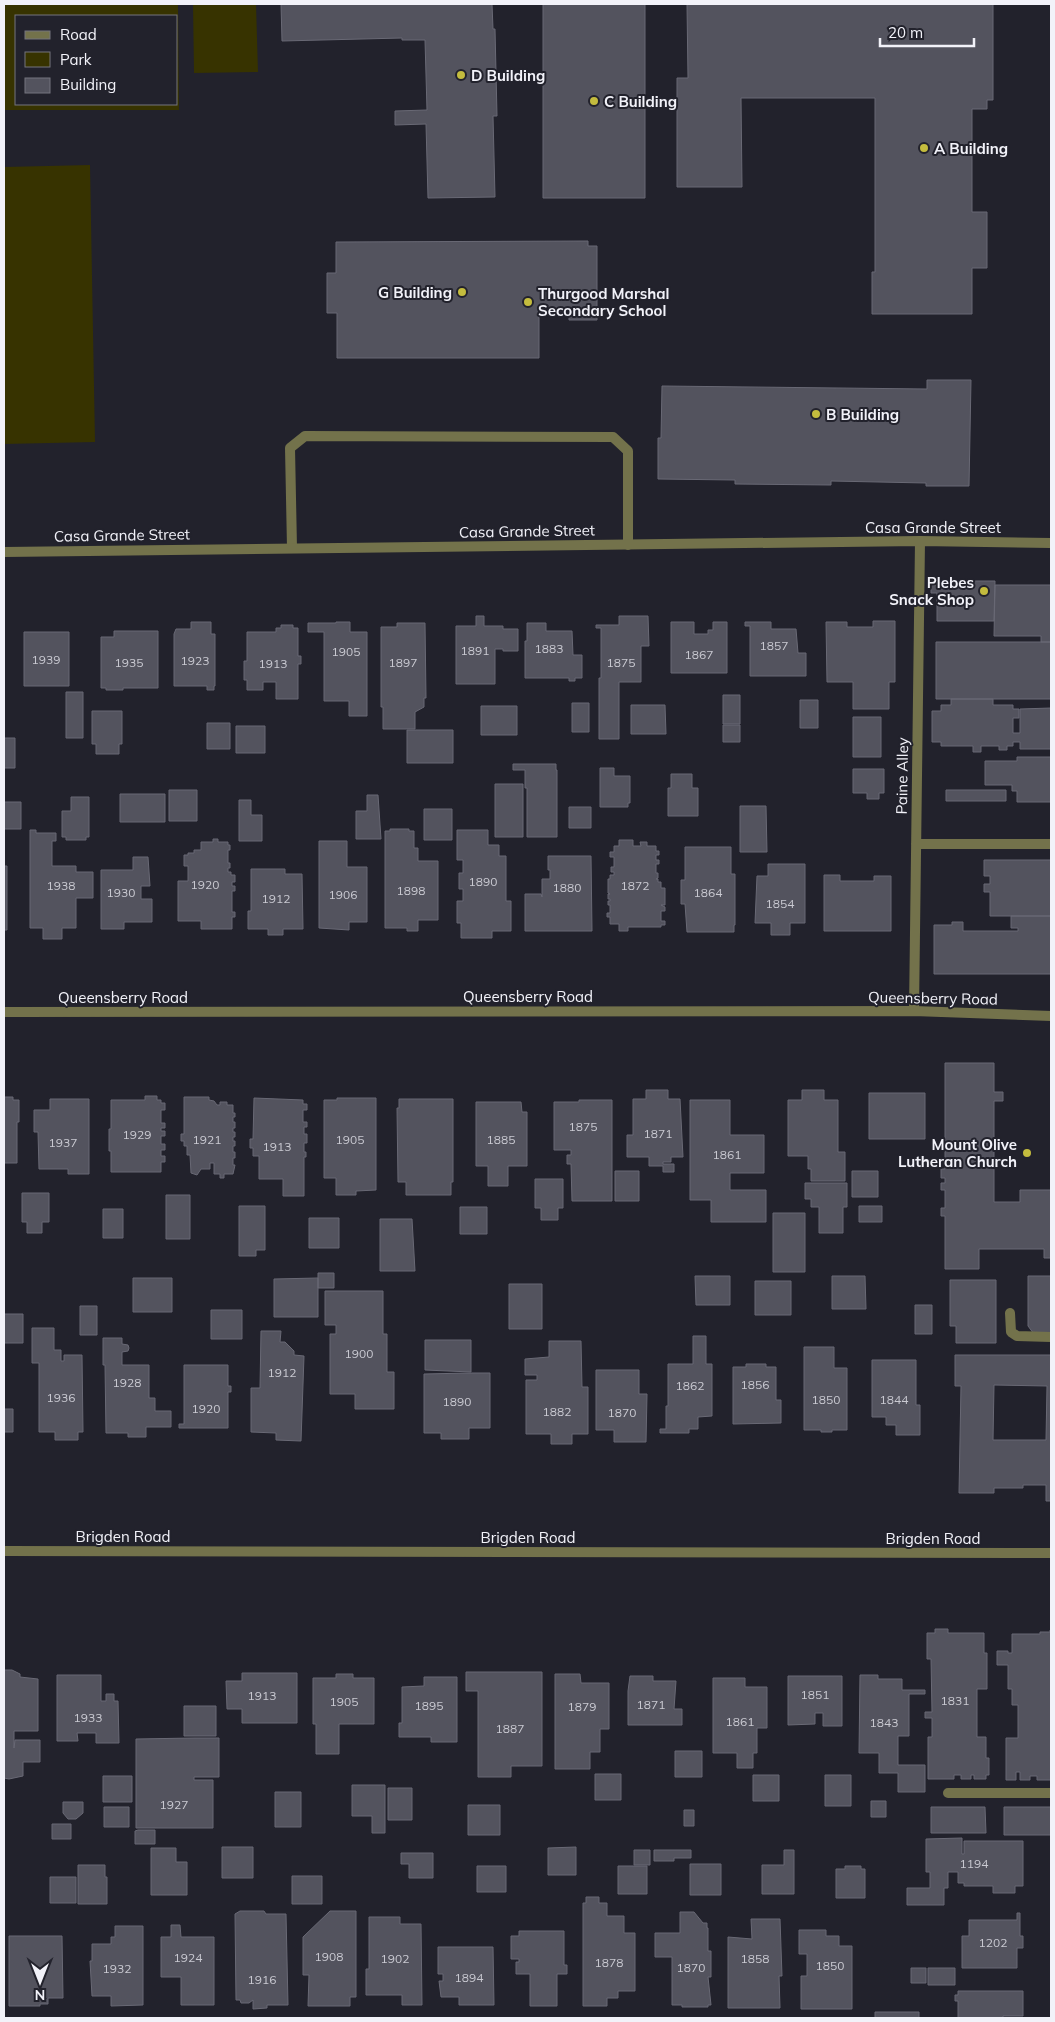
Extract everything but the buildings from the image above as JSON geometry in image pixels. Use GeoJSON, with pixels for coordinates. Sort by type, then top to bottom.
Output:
{"type":"FeatureCollection","features":[{"type":"Feature","properties":{"kind":"street"},"geometry":{"type":"LineString","coordinates":[[292,548],[290,448],[305,436],[613,436],[628,451],[628,545]]}},
{"type":"Feature","properties":{"kind":"street","name":"Casa Grande Street"},"geometry":{"type":"LineString","coordinates":[[4,552],[920,541],[1051,543]]}},
{"type":"Feature","properties":{"kind":"street","name":"Paine Alley"},"geometry":{"type":"LineString","coordinates":[[914,1011],[920,541]]}},
{"type":"Feature","properties":{"kind":"street"},"geometry":{"type":"LineString","coordinates":[[916,844],[1051,844]]}},
{"type":"Feature","properties":{"kind":"street","name":"Queensberry Road"},"geometry":{"type":"LineString","coordinates":[[4,1012],[914,1011],[1051,1016]]}},
{"type":"Feature","properties":{"kind":"street"},"geometry":{"type":"LineString","coordinates":[[1010,1313],[1011,1332],[1017,1336],[1051,1337]]}},
{"type":"Feature","properties":{"kind":"street","name":"Brigden Road"},"geometry":{"type":"LineString","coordinates":[[4,1551],[1051,1553]]}},
{"type":"Feature","properties":{"kind":"street"},"geometry":{"type":"LineString","coordinates":[[948,1793],[1051,1793]]}},
{"type":"Feature","properties":{"kind":"green space"},"geometry":{"type":"Polygon","coordinates":[[[4,4],[178,4],[179,110],[4,110],[4,4]]]}},
{"type":"Feature","properties":{"kind":"green space"},"geometry":{"type":"Polygon","coordinates":[[[193,4],[256,4],[258,72],[194,73],[193,4]]]}},
{"type":"Feature","properties":{"kind":"green space"},"geometry":{"type":"Polygon","coordinates":[[[90,165],[95,442],[4,444],[4,167],[90,165]]]}},
{"type":"Feature","properties":{"kind":"place","name":"D Building"},"geometry":{"type":"Point","coordinates":[461,75]}},
{"type":"Feature","properties":{"kind":"place","name":"C Building"},"geometry":{"type":"Point","coordinates":[594,101]}},
{"type":"Feature","properties":{"kind":"place","name":"A Building"},"geometry":{"type":"Point","coordinates":[924,148]}},
{"type":"Feature","properties":{"kind":"place","name":"G Building"},"geometry":{"type":"Point","coordinates":[462,292]}},
{"type":"Feature","properties":{"kind":"place","name":"Thurgood Marshal Secondary School"},"geometry":{"type":"Point","coordinates":[528,302]}},
{"type":"Feature","properties":{"kind":"place","name":"B Building"},"geometry":{"type":"Point","coordinates":[816,414]}},
{"type":"Feature","properties":{"kind":"place","name":"Plebes Snack Shop"},"geometry":{"type":"Point","coordinates":[984,591]}},
{"type":"Feature","properties":{"kind":"place","name":"Mount Olive Lutheran Church"},"geometry":{"type":"Point","coordinates":[1027,1153]}}]}
